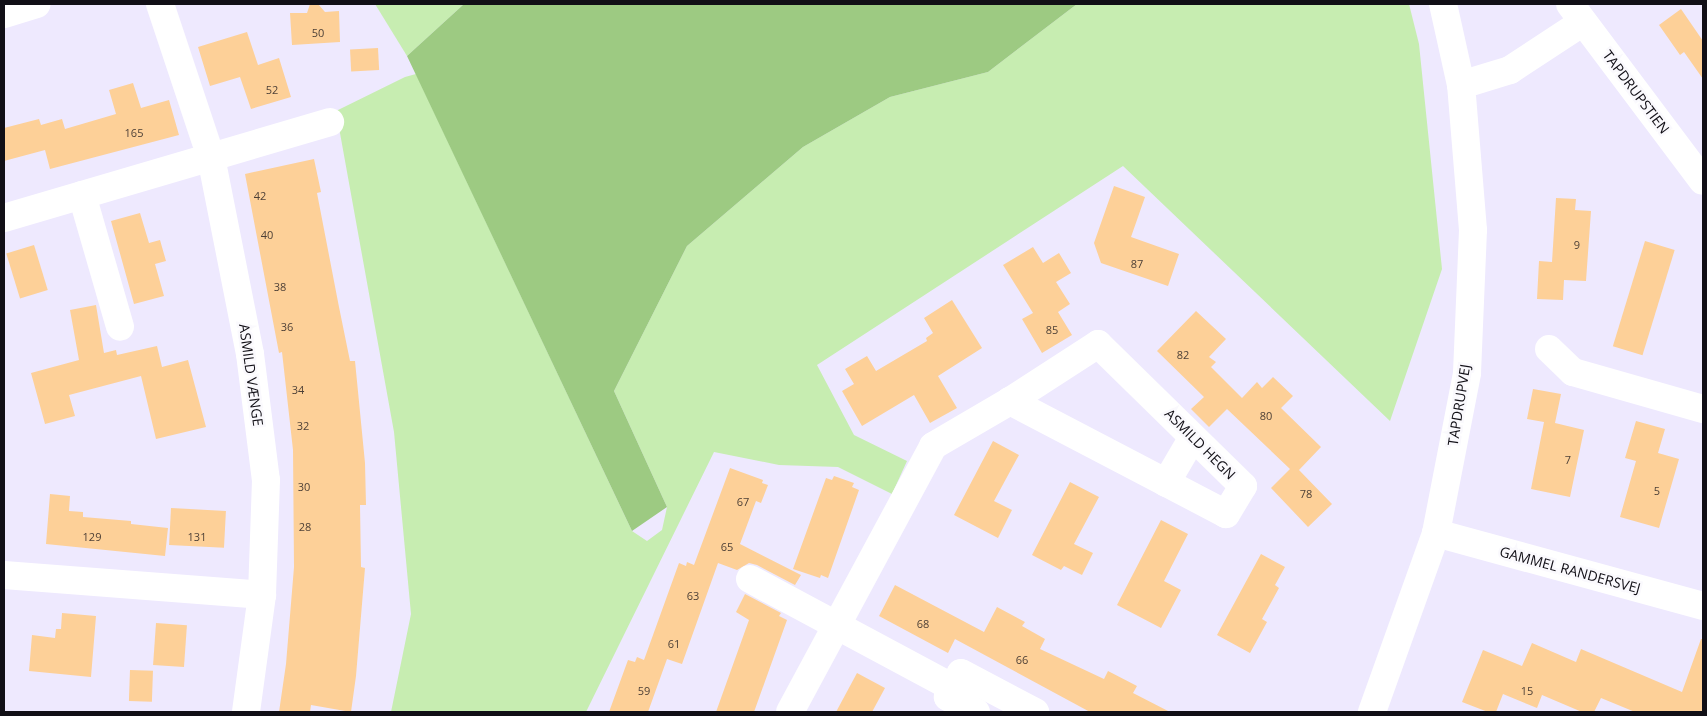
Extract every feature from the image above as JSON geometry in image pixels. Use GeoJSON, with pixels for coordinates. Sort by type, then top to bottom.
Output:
{"type":"FeatureCollection","features":[{"type":"Feature","properties":{"kind":"street"},"geometry":{"type":"LineString","coordinates":[[4,14],[37,4]]}},
{"type":"Feature","properties":{"kind":"street","name":"ASMILD VÆNGE"},"geometry":{"type":"LineString","coordinates":[[160,4],[211,157],[250,354],[266,480],[262,595],[246,712]]}},
{"type":"Feature","properties":{"kind":"street","name":"TAPDRUPVEJ"},"geometry":{"type":"LineString","coordinates":[[1372,712],[1436,533],[1467,373],[1473,230],[1461,85],[1444,4]]}},
{"type":"Feature","properties":{"kind":"street"},"geometry":{"type":"LineString","coordinates":[[1461,85],[1510,70],[1576,13]]}},
{"type":"Feature","properties":{"kind":"street","name":"TAPDRUPSTIEN"},"geometry":{"type":"LineString","coordinates":[[1576,13],[1703,181]]}},
{"type":"Feature","properties":{"kind":"street"},"geometry":{"type":"LineString","coordinates":[[4,218],[330,122]]}},
{"type":"Feature","properties":{"kind":"street"},"geometry":{"type":"LineString","coordinates":[[82,195],[120,327]]}},
{"type":"Feature","properties":{"kind":"street","name":"ASMILD HEGN"},"geometry":{"type":"LineString","coordinates":[[790,712],[933,446],[1010,401],[1098,344],[1243,486],[1226,514],[1010,401]]}},
{"type":"Feature","properties":{"kind":"street"},"geometry":{"type":"LineString","coordinates":[[1549,349],[1573,372],[1703,409]]}},
{"type":"Feature","properties":{"kind":"street"},"geometry":{"type":"LineString","coordinates":[[1166,483],[1193,437]]}},
{"type":"Feature","properties":{"kind":"street","name":"GAMMEL RANDERSVEJ"},"geometry":{"type":"LineString","coordinates":[[1436,533],[1703,606]]}},
{"type":"Feature","properties":{"kind":"street"},"geometry":{"type":"LineString","coordinates":[[4,575],[262,595]]}},
{"type":"Feature","properties":{"kind":"street"},"geometry":{"type":"LineString","coordinates":[[750,579],[953,688]]}},
{"type":"Feature","properties":{"kind":"street"},"geometry":{"type":"LineString","coordinates":[[976,712],[948,697],[961,673],[1035,712]]}},
{"type":"Feature","properties":{"kind":"green space"},"geometry":{"type":"Polygon","coordinates":[[[375,4],[464,4],[407,56],[375,4]]]}},
{"type":"Feature","properties":{"kind":"green space"},"geometry":{"type":"Polygon","coordinates":[[[464,4],[1077,4],[988,72],[890,97],[803,147],[687,246],[614,391],[667,507],[632,531],[407,56],[464,4]]]}},
{"type":"Feature","properties":{"kind":"green space"},"geometry":{"type":"Polygon","coordinates":[[[1077,4],[1409,4],[1419,44],[1442,269],[1390,421],[1123,166],[817,365],[854,435],[907,461],[892,494],[838,467],[779,465],[714,452],[586,712],[391,712],[411,614],[394,432],[336,111],[405,77],[416,74],[632,531],[647,541],[662,530],[667,507],[614,391],[687,246],[803,147],[890,97],[988,72],[1077,4]]]}},
{"type":"Feature","properties":{"kind":"building"},"geometry":{"type":"Polygon","coordinates":[[[310,4],[318,4],[325,12],[339,11],[340,42],[292,45],[290,13],[307,13],[310,4]]]}},
{"type":"Feature","properties":{"kind":"building"},"geometry":{"type":"Polygon","coordinates":[[[1681,9],[1703,41],[1703,79],[1684,52],[1680,55],[1659,25],[1681,9]]]}},
{"type":"Feature","properties":{"kind":"building"},"geometry":{"type":"Polygon","coordinates":[[[247,32],[258,65],[279,58],[291,97],[251,109],[240,77],[210,86],[198,47],[247,32]]]}},
{"type":"Feature","properties":{"kind":"building"},"geometry":{"type":"Polygon","coordinates":[[[378,48],[379,70],[351,71],[350,49],[378,48]]]}},
{"type":"Feature","properties":{"kind":"building"},"geometry":{"type":"Polygon","coordinates":[[[133,83],[141,108],[169,100],[179,135],[50,169],[45,150],[4,161],[4,128],[39,119],[41,125],[62,119],[65,129],[116,114],[109,90],[133,83]]]}},
{"type":"Feature","properties":{"kind":"building"},"geometry":{"type":"Polygon","coordinates":[[[314,159],[321,192],[317,193],[339,307],[350,361],[355,361],[365,463],[366,505],[360,505],[361,567],[365,568],[351,712],[311,705],[310,712],[279,712],[286,664],[294,567],[293,450],[282,352],[279,353],[245,174],[314,159]]]}},
{"type":"Feature","properties":{"kind":"building"},"geometry":{"type":"Polygon","coordinates":[[[1114,186],[1145,197],[1131,237],[1179,254],[1168,286],[1101,263],[1094,243],[1114,186]]]}},
{"type":"Feature","properties":{"kind":"building"},"geometry":{"type":"Polygon","coordinates":[[[1556,198],[1576,199],[1575,210],[1591,211],[1586,281],[1564,280],[1563,300],[1537,299],[1539,261],[1552,262],[1556,198]]]}},
{"type":"Feature","properties":{"kind":"building"},"geometry":{"type":"Polygon","coordinates":[[[140,213],[149,243],[160,240],[166,261],[155,264],[164,296],[134,304],[111,221],[140,213]]]}},
{"type":"Feature","properties":{"kind":"building"},"geometry":{"type":"Polygon","coordinates":[[[1645,241],[1675,250],[1642,355],[1613,346],[1645,241]]]}},
{"type":"Feature","properties":{"kind":"building"},"geometry":{"type":"Polygon","coordinates":[[[34,245],[48,290],[20,298],[6,253],[34,245]]]}},
{"type":"Feature","properties":{"kind":"building"},"geometry":{"type":"Polygon","coordinates":[[[1033,247],[1043,263],[1059,253],[1071,273],[1056,282],[1070,304],[1058,312],[1072,335],[1042,353],[1022,319],[1033,313],[1003,265],[1033,247]]]}},
{"type":"Feature","properties":{"kind":"building"},"geometry":{"type":"Polygon","coordinates":[[[952,300],[982,348],[938,376],[957,408],[930,423],[914,395],[862,426],[842,391],[854,384],[845,369],[867,356],[876,371],[927,341],[926,338],[933,333],[924,318],[952,300]]]}},
{"type":"Feature","properties":{"kind":"building"},"geometry":{"type":"Polygon","coordinates":[[[96,305],[104,353],[116,350],[117,355],[157,346],[162,367],[188,360],[206,427],[156,439],[141,376],[69,395],[75,416],[45,424],[31,373],[79,360],[70,310],[96,305]]]}},
{"type":"Feature","properties":{"kind":"building"},"geometry":{"type":"Polygon","coordinates":[[[1196,311],[1226,339],[1209,357],[1216,362],[1211,367],[1242,398],[1257,382],[1262,388],[1273,377],[1293,396],[1281,408],[1321,447],[1299,470],[1332,504],[1308,527],[1271,488],[1290,469],[1227,409],[1209,427],[1191,409],[1204,397],[1157,351],[1196,311]]]}},
{"type":"Feature","properties":{"kind":"building"},"geometry":{"type":"Polygon","coordinates":[[[1533,389],[1561,394],[1555,423],[1584,430],[1570,497],[1531,489],[1544,422],[1527,419],[1533,389]]]}},
{"type":"Feature","properties":{"kind":"building"},"geometry":{"type":"Polygon","coordinates":[[[1636,421],[1665,429],[1658,453],[1679,459],[1659,528],[1620,517],[1636,461],[1625,458],[1636,421]]]}},
{"type":"Feature","properties":{"kind":"building"},"geometry":{"type":"Polygon","coordinates":[[[993,441],[1019,455],[994,501],[1012,510],[998,538],[954,515],[993,441]]]}},
{"type":"Feature","properties":{"kind":"building"},"geometry":{"type":"Polygon","coordinates":[[[730,468],[763,480],[762,483],[768,485],[761,503],[756,501],[740,544],[801,575],[795,585],[757,565],[749,563],[737,570],[718,563],[682,664],[667,659],[648,712],[609,712],[628,660],[635,662],[637,657],[644,660],[679,563],[686,566],[687,562],[694,565],[730,468]]]}},
{"type":"Feature","properties":{"kind":"building"},"geometry":{"type":"Polygon","coordinates":[[[834,476],[854,483],[852,487],[859,490],[828,578],[821,575],[820,578],[793,569],[826,478],[832,480],[834,476]]]}},
{"type":"Feature","properties":{"kind":"building"},"geometry":{"type":"Polygon","coordinates":[[[1070,482],[1099,497],[1074,544],[1093,553],[1082,575],[1064,566],[1061,570],[1032,555],[1070,482]]]}},
{"type":"Feature","properties":{"kind":"building"},"geometry":{"type":"Polygon","coordinates":[[[50,494],[70,496],[69,511],[83,512],[83,517],[131,521],[131,524],[168,528],[165,556],[46,544],[50,494]]]}},
{"type":"Feature","properties":{"kind":"building"},"geometry":{"type":"Polygon","coordinates":[[[171,508],[226,511],[224,548],[169,545],[171,508]]]}},
{"type":"Feature","properties":{"kind":"building"},"geometry":{"type":"Polygon","coordinates":[[[1161,520],[1188,534],[1164,581],[1181,590],[1161,628],[1117,605],[1161,520]]]}},
{"type":"Feature","properties":{"kind":"building"},"geometry":{"type":"Polygon","coordinates":[[[1261,554],[1285,567],[1275,585],[1279,588],[1262,619],[1267,622],[1250,653],[1217,635],[1261,554]]]}},
{"type":"Feature","properties":{"kind":"building"},"geometry":{"type":"Polygon","coordinates":[[[895,585],[984,632],[997,607],[1025,622],[1022,626],[1045,639],[1040,649],[1104,679],[1108,671],[1137,686],[1133,693],[1170,712],[1090,712],[955,639],[948,653],[879,616],[895,585]]]}},
{"type":"Feature","properties":{"kind":"building"},"geometry":{"type":"Polygon","coordinates":[[[745,594],[781,613],[779,616],[787,620],[754,712],[716,712],[749,620],[736,612],[745,594]]]}},
{"type":"Feature","properties":{"kind":"building"},"geometry":{"type":"Polygon","coordinates":[[[62,613],[96,616],[91,677],[29,671],[32,635],[55,638],[56,629],[61,629],[62,613]]]}},
{"type":"Feature","properties":{"kind":"building"},"geometry":{"type":"Polygon","coordinates":[[[156,623],[187,625],[184,667],[153,665],[156,623]]]}},
{"type":"Feature","properties":{"kind":"building"},"geometry":{"type":"Polygon","coordinates":[[[1701,639],[1703,639],[1703,712],[1635,712],[1601,698],[1594,712],[1582,712],[1542,695],[1537,708],[1503,694],[1496,712],[1488,712],[1462,702],[1483,650],[1522,666],[1532,643],[1576,662],[1581,649],[1682,692],[1701,639]]]}},
{"type":"Feature","properties":{"kind":"building"},"geometry":{"type":"Polygon","coordinates":[[[130,670],[153,671],[152,702],[129,701],[130,670]]]}},
{"type":"Feature","properties":{"kind":"building"},"geometry":{"type":"Polygon","coordinates":[[[857,673],[885,688],[872,712],[836,712],[857,673]]]}}]}
